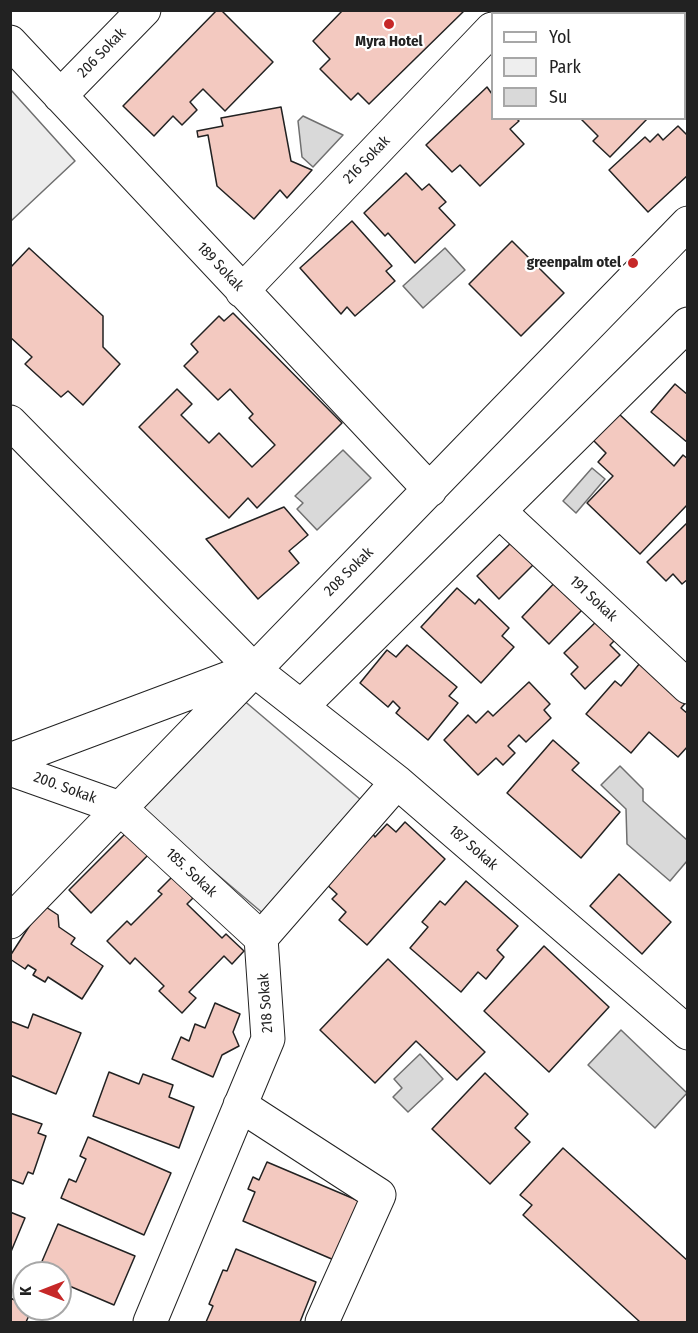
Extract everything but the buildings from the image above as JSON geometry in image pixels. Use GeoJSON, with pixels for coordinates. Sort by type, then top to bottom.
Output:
{"type":"FeatureCollection","features":[{"type":"Feature","properties":{"kind":"street","name":"206 Sokak"},"geometry":{"type":"LineString","coordinates":[[60,96],[144,10]]}},
{"type":"Feature","properties":{"kind":"street","name":"216 Sokak"},"geometry":{"type":"LineString","coordinates":[[242,291],[491,30]]}},
{"type":"Feature","properties":{"kind":"street","name":"189 Sokak"},"geometry":{"type":"LineString","coordinates":[[10,42],[430,490]]}},
{"type":"Feature","properties":{"kind":"street","name":"208 Sokak"},"geometry":{"type":"LineString","coordinates":[[10,922],[687,223]]}},
{"type":"Feature","properties":{"kind":"street"},"geometry":{"type":"LineString","coordinates":[[301,707],[687,324]]}},
{"type":"Feature","properties":{"kind":"street","name":"187 Sokak"},"geometry":{"type":"LineString","coordinates":[[10,422],[253,669],[397,782],[687,1033]]}},
{"type":"Feature","properties":{"kind":"street","name":"191 Sokak"},"geometry":{"type":"LineString","coordinates":[[499,511],[687,687]]}},
{"type":"Feature","properties":{"kind":"street"},"geometry":{"type":"LineString","coordinates":[[10,760],[253,669]]}},
{"type":"Feature","properties":{"kind":"street","name":"200. Sokak"},"geometry":{"type":"LineString","coordinates":[[10,769],[120,808]]}},
{"type":"Feature","properties":{"kind":"street"},"geometry":{"type":"LineString","coordinates":[[261,938],[397,782]]}},
{"type":"Feature","properties":{"kind":"street","name":"185. Sokak"},"geometry":{"type":"LineString","coordinates":[[120,808],[261,938]]}},
{"type":"Feature","properties":{"kind":"street","name":"218 Sokak"},"geometry":{"type":"LineString","coordinates":[[150,1323],[268,1038],[261,938]]}},
{"type":"Feature","properties":{"kind":"street"},"geometry":{"type":"LineString","coordinates":[[240,1105],[379,1195],[322,1323]]}},
{"type":"Feature","properties":{"kind":"green space"},"geometry":{"type":"Polygon","coordinates":[[[235,693],[361,800],[265,915],[139,808],[235,693]]]}},
{"type":"Feature","properties":{"kind":"shaded area"},"geometry":{"type":"Polygon","coordinates":[[[11,90],[75,161],[11,221],[11,90]]]}},
{"type":"Feature","properties":{"kind":"water"},"geometry":{"type":"Polygon","coordinates":[[[303,116],[343,135],[313,167],[302,157],[298,121],[303,116]]]}},
{"type":"Feature","properties":{"kind":"water"},"geometry":{"type":"Polygon","coordinates":[[[445,248],[465,270],[423,308],[403,286],[445,248]]]}},
{"type":"Feature","properties":{"kind":"water"},"geometry":{"type":"Polygon","coordinates":[[[343,450],[371,478],[317,530],[297,509],[303,503],[295,496],[343,450]]]}},
{"type":"Feature","properties":{"kind":"water"},"geometry":{"type":"Polygon","coordinates":[[[592,468],[605,479],[576,513],[563,501],[592,468]]]}},
{"type":"Feature","properties":{"kind":"water"},"geometry":{"type":"Polygon","coordinates":[[[620,766],[643,789],[643,801],[687,840],[687,861],[670,881],[627,844],[626,809],[601,785],[620,766]]]}},
{"type":"Feature","properties":{"kind":"water"},"geometry":{"type":"Polygon","coordinates":[[[621,1030],[687,1093],[655,1128],[588,1065],[621,1030]]]}},
{"type":"Feature","properties":{"kind":"water"},"geometry":{"type":"Polygon","coordinates":[[[420,1054],[443,1079],[408,1112],[393,1097],[402,1088],[394,1079],[420,1054]]]}},
{"type":"Feature","properties":{"kind":"place","name":"Myra Hotel"},"geometry":{"type":"Point","coordinates":[389,24]}},
{"type":"Feature","properties":{"kind":"place","name":"greenpalm otel"},"geometry":{"type":"Point","coordinates":[633,263]}}]}
